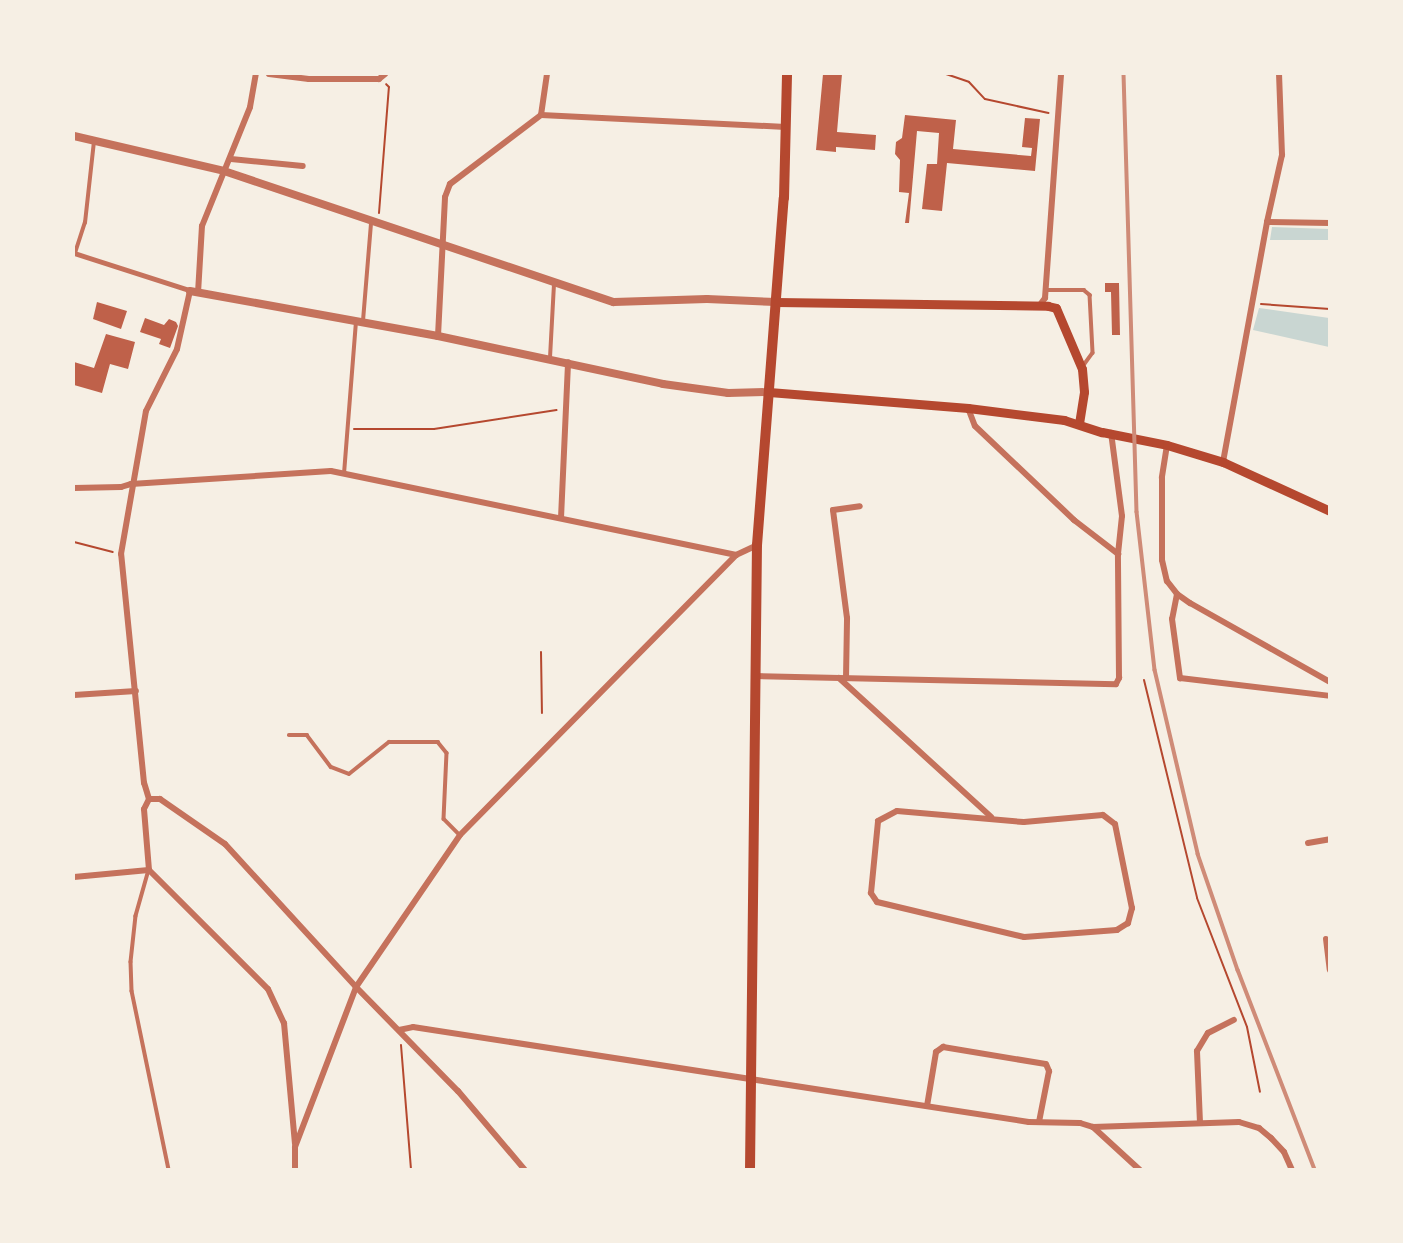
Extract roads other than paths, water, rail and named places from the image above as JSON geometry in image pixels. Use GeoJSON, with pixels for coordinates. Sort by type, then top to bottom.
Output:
{"type":"FeatureCollection","features":[{"type":"Feature","properties":{"kind":"main road"},"geometry":{"type":"LineString","coordinates":[[750,1170],[757,545],[776,302],[787,127],[787,74]]}},
{"type":"Feature","properties":{"kind":"main road"},"geometry":{"type":"LineString","coordinates":[[776,302],[1056,308],[1082,369],[1084,392],[1079,423]]}},
{"type":"Feature","properties":{"kind":"main road"},"geometry":{"type":"LineString","coordinates":[[769,391],[968,408],[1079,423],[1111,433],[1167,444],[1223,462],[1329,511]]}},
{"type":"Feature","properties":{"kind":"street"},"geometry":{"type":"LineString","coordinates":[[257,74],[250,107],[202,226],[196,290],[177,349],[146,411],[131,484],[121,554],[144,783],[149,799],[145,809],[149,870],[268,989],[284,1023],[295,1170]]}},
{"type":"Feature","properties":{"kind":"street"},"geometry":{"type":"LineString","coordinates":[[269,74],[309,79],[384,75]]}},
{"type":"Feature","properties":{"kind":"street"},"geometry":{"type":"LineString","coordinates":[[541,115],[547,74]]}},
{"type":"Feature","properties":{"kind":"street"},"geometry":{"type":"LineString","coordinates":[[1223,462],[1266,222],[1282,155],[1279,74]]}},
{"type":"Feature","properties":{"kind":"street"},"geometry":{"type":"LineString","coordinates":[[1040,306],[1046,290],[1057,75]]}},
{"type":"Feature","properties":{"kind":"street"},"geometry":{"type":"LineString","coordinates":[[438,336],[445,197],[450,184],[541,115],[787,127]]}},
{"type":"Feature","properties":{"kind":"street"},"geometry":{"type":"LineString","coordinates":[[74,136],[224,171],[375,224],[443,242],[614,302],[707,299],[776,302]]}},
{"type":"Feature","properties":{"kind":"street"},"geometry":{"type":"LineString","coordinates":[[231,159],[303,166]]}},
{"type":"Feature","properties":{"kind":"street"},"geometry":{"type":"LineString","coordinates":[[1266,222],[1329,223]]}},
{"type":"Feature","properties":{"kind":"street"},"geometry":{"type":"LineString","coordinates":[[74,253],[196,290],[550,358],[663,384],[759,394],[769,391]]}},
{"type":"Feature","properties":{"kind":"street"},"geometry":{"type":"LineString","coordinates":[[561,518],[568,362]]}},
{"type":"Feature","properties":{"kind":"street"},"geometry":{"type":"LineString","coordinates":[[968,408],[975,426],[1074,520],[1118,554]]}},
{"type":"Feature","properties":{"kind":"street"},"geometry":{"type":"LineString","coordinates":[[755,676],[1116,684],[1119,678],[1118,554],[1122,516],[1111,433]]}},
{"type":"Feature","properties":{"kind":"street"},"geometry":{"type":"LineString","coordinates":[[1167,444],[1162,478],[1162,560],[1167,581],[1177,594],[1329,682]]}},
{"type":"Feature","properties":{"kind":"street"},"geometry":{"type":"LineString","coordinates":[[74,488],[124,487],[131,484],[331,471],[736,555]]}},
{"type":"Feature","properties":{"kind":"street"},"geometry":{"type":"LineString","coordinates":[[842,678],[847,618],[833,510],[860,506]]}},
{"type":"Feature","properties":{"kind":"street"},"geometry":{"type":"LineString","coordinates":[[295,1147],[356,987],[460,835],[736,555],[757,545]]}},
{"type":"Feature","properties":{"kind":"street"},"geometry":{"type":"LineString","coordinates":[[1177,594],[1172,619],[1180,678],[1329,696]]}},
{"type":"Feature","properties":{"kind":"street"},"geometry":{"type":"LineString","coordinates":[[842,678],[993,818],[1024,822],[1103,815],[1115,824],[1132,908],[1128,923],[1117,930],[1024,937],[877,902],[872,893],[878,821],[897,811],[993,818]]}},
{"type":"Feature","properties":{"kind":"street"},"geometry":{"type":"LineString","coordinates":[[74,695],[136,691]]}},
{"type":"Feature","properties":{"kind":"street"},"geometry":{"type":"LineString","coordinates":[[149,799],[160,799],[225,844],[356,987],[458,1091],[525,1170]]}},
{"type":"Feature","properties":{"kind":"street"},"geometry":{"type":"LineString","coordinates":[[1308,843],[1329,839]]}},
{"type":"Feature","properties":{"kind":"street"},"geometry":{"type":"LineString","coordinates":[[74,877],[149,870]]}},
{"type":"Feature","properties":{"kind":"street"},"geometry":{"type":"LineString","coordinates":[[1326,939],[1329,970]]}},
{"type":"Feature","properties":{"kind":"street"},"geometry":{"type":"LineString","coordinates":[[1200,1123],[1197,1051],[1208,1032],[1234,1020]]}},
{"type":"Feature","properties":{"kind":"street"},"geometry":{"type":"LineString","coordinates":[[399,1030],[413,1027],[927,1106],[1039,1122],[1080,1123],[1093,1128],[1140,1170]]}},
{"type":"Feature","properties":{"kind":"street"},"geometry":{"type":"LineString","coordinates":[[927,1106],[936,1052],[943,1046],[1045,1064],[1049,1071],[1039,1122]]}},
{"type":"Feature","properties":{"kind":"street"},"geometry":{"type":"LineString","coordinates":[[1093,1128],[1239,1122],[1259,1128],[1271,1138],[1284,1152],[1292,1170]]}},
{"type":"Feature","properties":{"kind":"lane"},"geometry":{"type":"LineString","coordinates":[[74,253],[85,223],[94,140]]}},
{"type":"Feature","properties":{"kind":"lane"},"geometry":{"type":"LineString","coordinates":[[344,474],[359,321],[375,224]]}},
{"type":"Feature","properties":{"kind":"lane"},"geometry":{"type":"LineString","coordinates":[[550,358],[555,282]]}},
{"type":"Feature","properties":{"kind":"lane"},"geometry":{"type":"LineString","coordinates":[[1046,290],[1084,290],[1090,295],[1093,353],[1082,369]]}},
{"type":"Feature","properties":{"kind":"lane"},"geometry":{"type":"LineString","coordinates":[[289,735],[307,735],[331,766],[349,774],[389,742],[438,742],[447,753],[444,819],[460,835]]}},
{"type":"Feature","properties":{"kind":"lane"},"geometry":{"type":"LineString","coordinates":[[149,870],[136,916],[131,962],[132,991],[169,1170]]}},
{"type":"Feature","properties":{"kind":"railway"},"geometry":{"type":"LineString","coordinates":[[1124,74],[1137,512],[1155,670],[1198,854],[1238,970],[1315,1170]]}}]}
